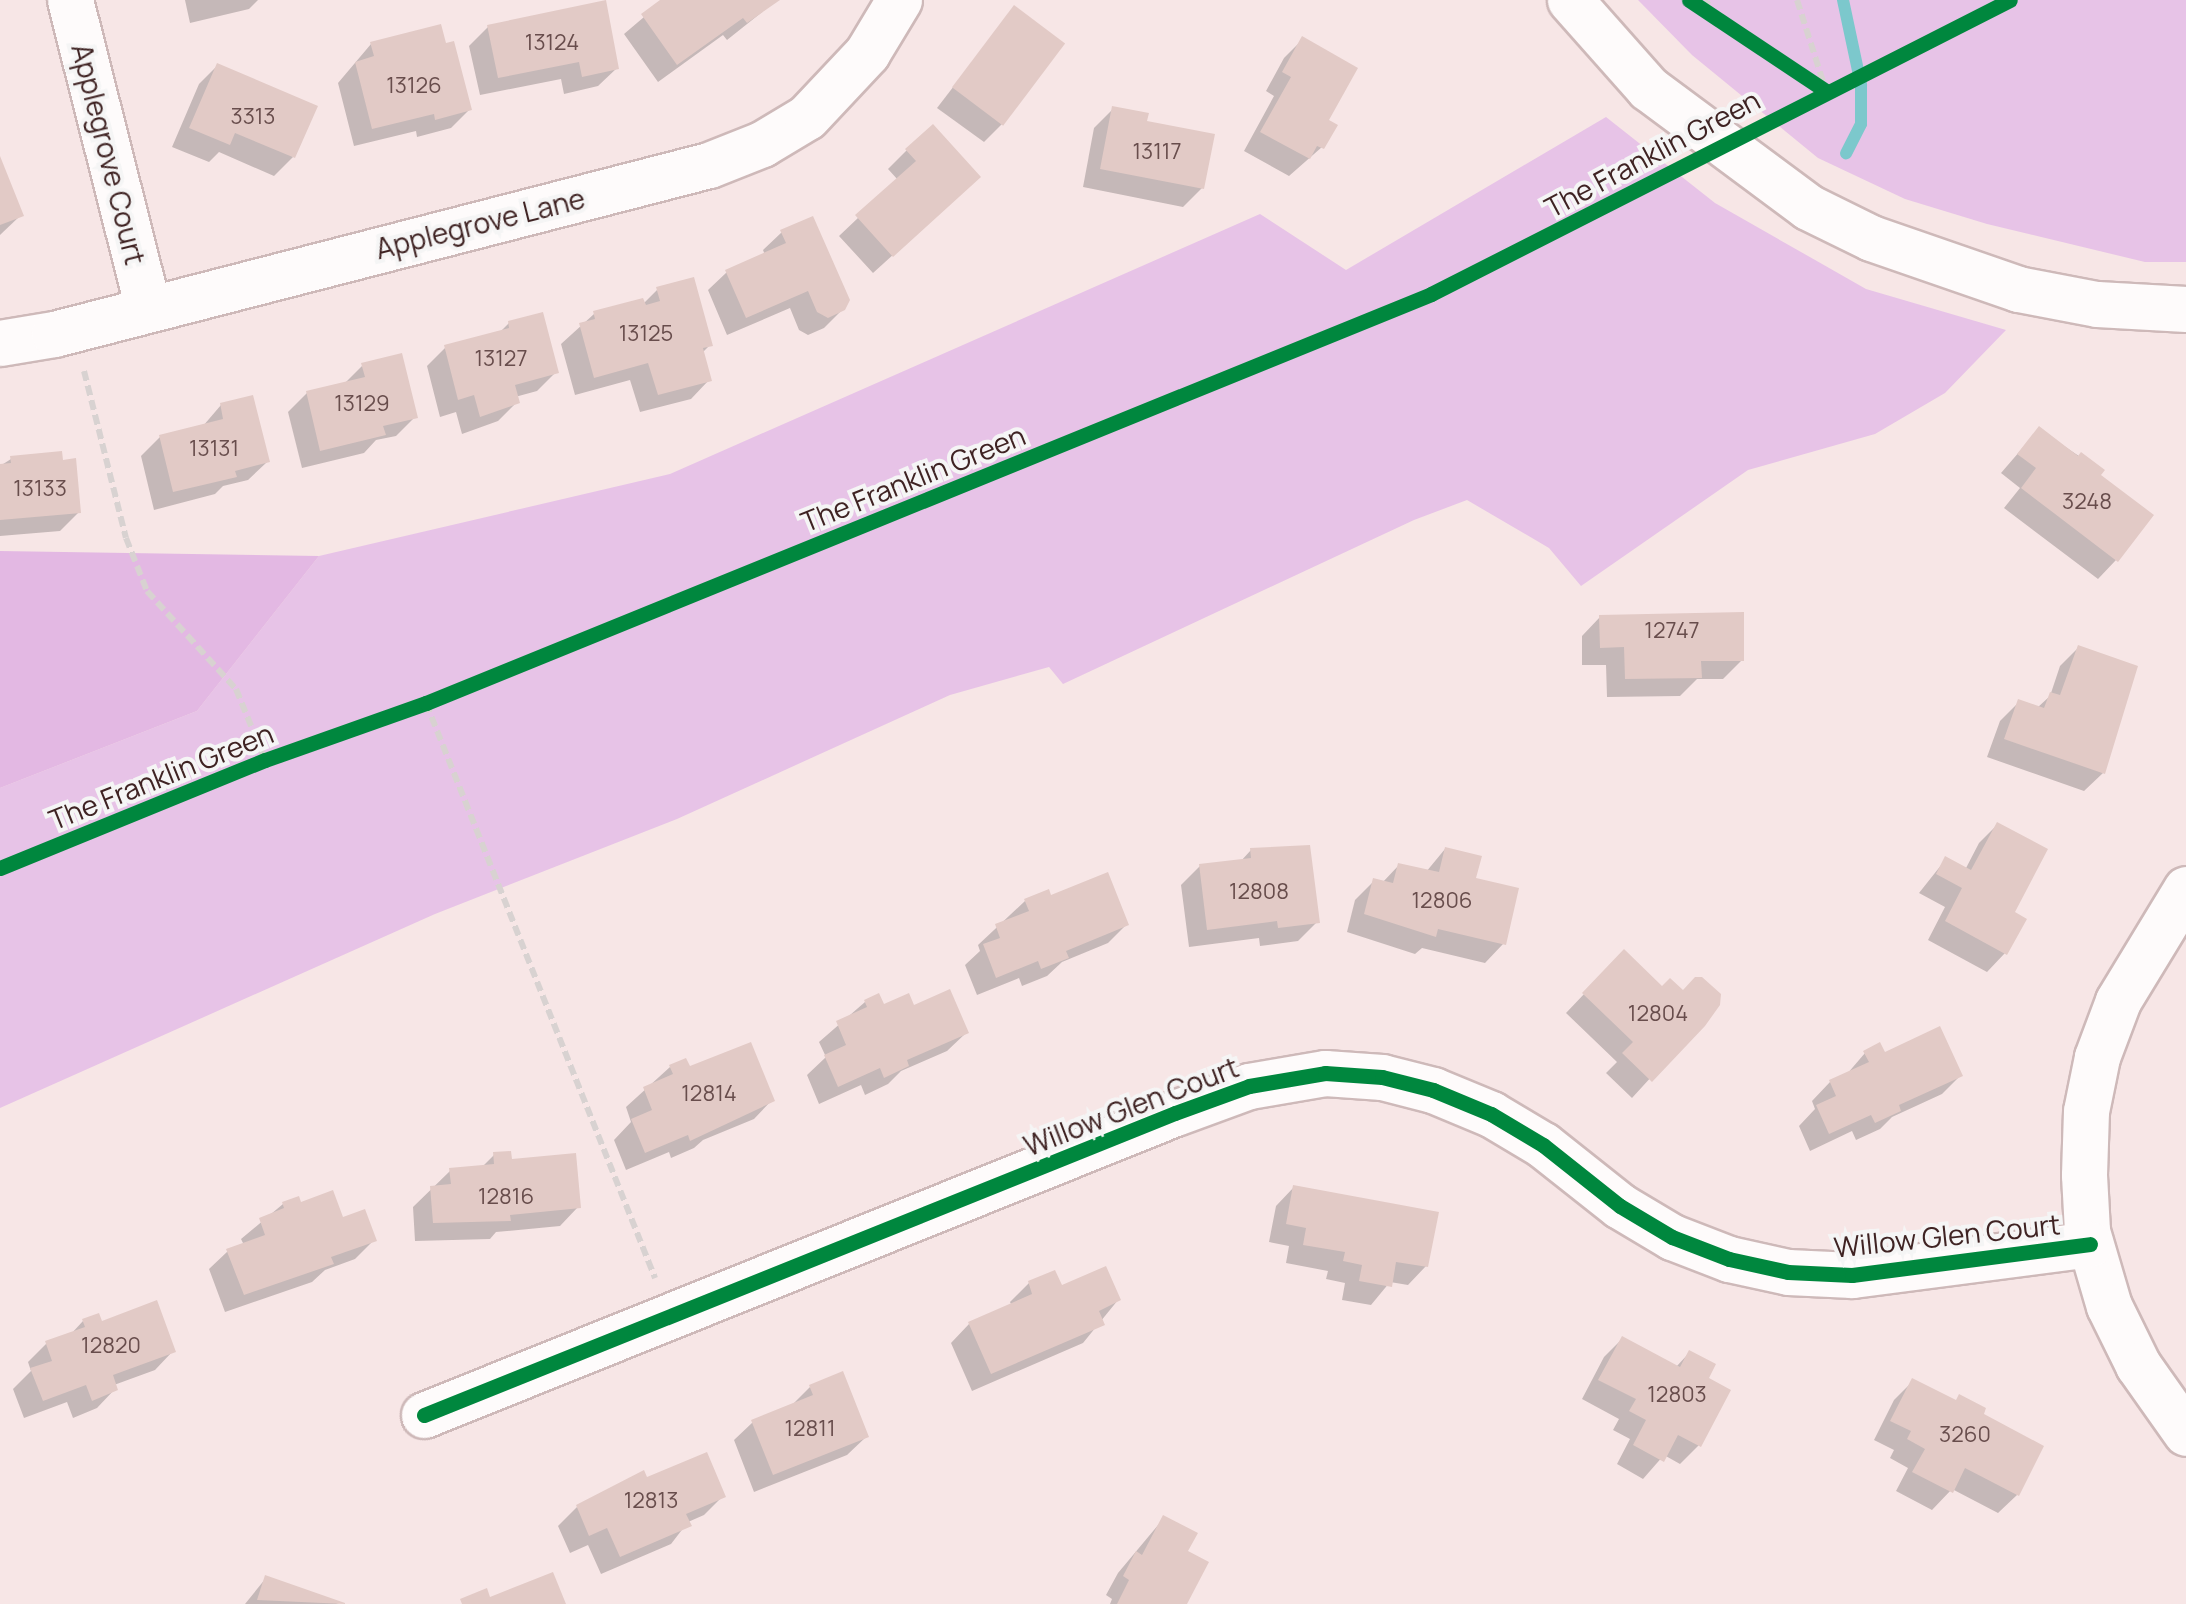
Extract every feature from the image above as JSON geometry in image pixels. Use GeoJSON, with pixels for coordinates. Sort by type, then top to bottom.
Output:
{"type":"FeatureCollection","features":[{"type":"Feature","properties":{"kind":"street","name":"Applegrove Court"},"geometry":{"type":"LineString","coordinates":[[70,0],[148,308]]}},
{"type":"Feature","properties":{"kind":"street","name":"Applegrove Lane"},"geometry":{"type":"LineString","coordinates":[[0,343],[74,328],[709,164],[762,144],[807,117],[845,81],[899,0]]}},
{"type":"Feature","properties":{"kind":"street"},"geometry":{"type":"LineString","coordinates":[[1570,0],[1648,88],[1808,207],[1871,238],[2018,289],[2097,304],[2186,309]]}},
{"type":"Feature","properties":{"kind":"street"},"geometry":{"type":"LineString","coordinates":[[2186,889],[2118,1000],[2097,1057],[2086,1111],[2084,1175],[2090,1244],[2109,1306],[2138,1365],[2186,1433]]}},
{"type":"Feature","properties":{"kind":"street","name":"Willow Glen Court"},"geometry":{"type":"LineString","coordinates":[[424,1414],[1175,1112],[1249,1086],[1325,1074],[1382,1077],[1433,1090],[1491,1114],[1543,1145],[1620,1206],[1672,1237],[1729,1259],[1788,1272],[1852,1274],[2090,1244]]}},
{"type":"Feature","properties":{"kind":"path"},"geometry":{"type":"LineString","coordinates":[[1797,0],[1826,91]]}},
{"type":"Feature","properties":{"kind":"path"},"geometry":{"type":"LineString","coordinates":[[1804,74],[1826,91]]}},
{"type":"Feature","properties":{"kind":"path"},"geometry":{"type":"LineString","coordinates":[[1808,100],[1848,82]]}},
{"type":"Feature","properties":{"kind":"path"},"geometry":{"type":"LineString","coordinates":[[74,328],[126,538],[147,591],[236,690],[265,760]]}},
{"type":"Feature","properties":{"kind":"path"},"geometry":{"type":"LineString","coordinates":[[408,710],[444,696]]}},
{"type":"Feature","properties":{"kind":"path"},"geometry":{"type":"LineString","coordinates":[[426,703],[670,1316]]}},
{"type":"Feature","properties":{"kind":"shaded area"},"geometry":{"type":"Polygon","coordinates":[[[1638,0],[2186,0],[2186,262],[2145,262],[1987,224],[1905,199],[1818,158],[1692,55],[1638,0]]]}},
{"type":"Feature","properties":{"kind":"shaded area"},"geometry":{"type":"Polygon","coordinates":[[[1606,117],[1715,203],[1866,289],[2006,330],[1945,393],[1875,434],[1748,470],[1581,586],[1549,548],[1467,500],[1414,520],[1063,684],[1049,667],[950,695],[677,819],[435,914],[0,1108],[0,788],[197,711],[319,556],[670,474],[1260,214],[1346,270],[1606,117]]]}},
{"type":"Feature","properties":{"kind":"shaded area"},"geometry":{"type":"Polygon","coordinates":[[[0,551],[319,556],[197,711],[0,788],[0,551]]]}},
{"type":"Feature","properties":{"kind":"building"},"geometry":{"type":"Polygon","coordinates":[[[606,0],[619,69],[582,77],[579,62],[498,78],[487,25],[606,0]]]}},
{"type":"Feature","properties":{"kind":"building"},"geometry":{"type":"Polygon","coordinates":[[[660,0],[780,0],[747,23],[743,18],[677,65],[641,14],[660,0]]]}},
{"type":"Feature","properties":{"kind":"building"},"geometry":{"type":"Polygon","coordinates":[[[1014,5],[1065,44],[1003,126],[952,87],[1014,5]]]}},
{"type":"Feature","properties":{"kind":"building"},"geometry":{"type":"Polygon","coordinates":[[[441,24],[446,43],[454,41],[472,110],[435,120],[434,114],[372,129],[355,62],[374,56],[370,42],[441,24]]]}},
{"type":"Feature","properties":{"kind":"building"},"geometry":{"type":"Polygon","coordinates":[[[1302,36],[1358,68],[1329,120],[1338,125],[1324,149],[1317,146],[1310,159],[1260,132],[1291,77],[1282,72],[1302,36]]]}},
{"type":"Feature","properties":{"kind":"building"},"geometry":{"type":"Polygon","coordinates":[[[217,63],[318,106],[295,158],[235,133],[230,145],[189,128],[217,63]]]}},
{"type":"Feature","properties":{"kind":"building"},"geometry":{"type":"Polygon","coordinates":[[[1112,106],[1149,113],[1147,121],[1215,134],[1204,189],[1100,169],[1112,106]]]}},
{"type":"Feature","properties":{"kind":"building"},"geometry":{"type":"Polygon","coordinates":[[[933,124],[981,177],[893,257],[855,215],[916,161],[905,149],[933,124]]]}},
{"type":"Feature","properties":{"kind":"building"},"geometry":{"type":"Polygon","coordinates":[[[0,156],[24,216],[0,225],[0,156]]]}},
{"type":"Feature","properties":{"kind":"building"},"geometry":{"type":"Polygon","coordinates":[[[813,216],[850,300],[845,310],[828,318],[817,312],[808,291],[746,318],[725,270],[786,243],[780,230],[813,216]]]}},
{"type":"Feature","properties":{"kind":"building"},"geometry":{"type":"Polygon","coordinates":[[[694,277],[713,346],[703,348],[712,381],[658,395],[648,363],[594,378],[579,323],[595,319],[593,311],[643,298],[646,305],[660,301],[656,287],[694,277]]]}},
{"type":"Feature","properties":{"kind":"building"},"geometry":{"type":"Polygon","coordinates":[[[543,312],[559,373],[515,385],[520,403],[480,417],[474,395],[458,400],[444,345],[509,328],[508,321],[543,312]]]}},
{"type":"Feature","properties":{"kind":"building"},"geometry":{"type":"Polygon","coordinates":[[[402,353],[418,418],[383,426],[386,435],[320,451],[306,391],[365,377],[361,363],[402,353]]]}},
{"type":"Feature","properties":{"kind":"building"},"geometry":{"type":"Polygon","coordinates":[[[253,395],[270,462],[235,471],[237,477],[173,492],[159,435],[223,419],[220,403],[253,395]]]}},
{"type":"Feature","properties":{"kind":"building"},"geometry":{"type":"Polygon","coordinates":[[[2039,426],[2078,456],[2081,452],[2105,470],[2101,475],[2154,515],[2118,562],[2021,488],[2036,468],[2017,454],[2039,426]]]}},
{"type":"Feature","properties":{"kind":"building"},"geometry":{"type":"Polygon","coordinates":[[[62,451],[63,460],[76,458],[81,513],[0,520],[0,464],[11,463],[10,456],[62,451]]]}},
{"type":"Feature","properties":{"kind":"building"},"geometry":{"type":"Polygon","coordinates":[[[1744,612],[1744,661],[1701,661],[1702,678],[1625,679],[1624,647],[1600,648],[1599,615],[1744,612]]]}},
{"type":"Feature","properties":{"kind":"building"},"geometry":{"type":"Polygon","coordinates":[[[2078,645],[2138,666],[2105,774],[2004,739],[2018,699],[2044,708],[2050,692],[2060,695],[2078,645]]]}},
{"type":"Feature","properties":{"kind":"building"},"geometry":{"type":"Polygon","coordinates":[[[1997,822],[2048,849],[2015,912],[2027,919],[2007,955],[1945,921],[1962,888],[1936,874],[1945,856],[1971,870],[1997,822]]]}},
{"type":"Feature","properties":{"kind":"building"},"geometry":{"type":"Polygon","coordinates":[[[1310,845],[1320,923],[1278,928],[1277,921],[1207,930],[1199,864],[1251,858],[1250,848],[1310,845]]]}},
{"type":"Feature","properties":{"kind":"building"},"geometry":{"type":"Polygon","coordinates":[[[1445,847],[1482,856],[1476,878],[1519,888],[1506,945],[1438,929],[1436,937],[1364,914],[1373,878],[1393,883],[1398,863],[1439,872],[1445,847]]]}},
{"type":"Feature","properties":{"kind":"building"},"geometry":{"type":"Polygon","coordinates":[[[1108,872],[1129,925],[1066,951],[1069,958],[1041,969],[1038,961],[996,978],[983,944],[1000,938],[995,924],[1029,911],[1024,899],[1049,889],[1051,895],[1108,872]]]}},
{"type":"Feature","properties":{"kind":"building"},"geometry":{"type":"Polygon","coordinates":[[[1624,949],[1662,986],[1670,978],[1683,990],[1695,977],[1702,977],[1721,994],[1720,1005],[1705,1026],[1652,1082],[1622,1053],[1633,1042],[1582,993],[1624,949]]]}},
{"type":"Feature","properties":{"kind":"building"},"geometry":{"type":"Polygon","coordinates":[[[950,989],[969,1033],[907,1060],[909,1066],[884,1078],[880,1068],[838,1087],[824,1055],[846,1045],[836,1021],[867,1007],[864,1000],[879,993],[884,1004],[909,993],[914,1005],[950,989]]]}},
{"type":"Feature","properties":{"kind":"building"},"geometry":{"type":"Polygon","coordinates":[[[1940,1026],[1963,1076],[1899,1105],[1901,1111],[1875,1123],[1871,1115],[1829,1134],[1816,1105],[1836,1096],[1829,1080],[1869,1062],[1863,1051],[1880,1042],[1885,1052],[1940,1026]]]}},
{"type":"Feature","properties":{"kind":"building"},"geometry":{"type":"Polygon","coordinates":[[[751,1042],[775,1101],[690,1141],[688,1135],[645,1153],[631,1119],[652,1110],[643,1087],[673,1074],[669,1065],[686,1058],[690,1066],[751,1042]]]}},
{"type":"Feature","properties":{"kind":"building"},"geometry":{"type":"Polygon","coordinates":[[[511,1151],[512,1159],[576,1153],[581,1208],[510,1215],[511,1221],[433,1223],[430,1186],[451,1184],[449,1168],[494,1164],[493,1152],[511,1151]]]}},
{"type":"Feature","properties":{"kind":"building"},"geometry":{"type":"Polygon","coordinates":[[[1293,1185],[1439,1212],[1428,1267],[1396,1262],[1392,1287],[1359,1281],[1362,1265],[1343,1261],[1345,1252],[1303,1245],[1306,1228],[1286,1224],[1293,1185]]]}},
{"type":"Feature","properties":{"kind":"building"},"geometry":{"type":"Polygon","coordinates":[[[333,1190],[343,1217],[365,1209],[377,1241],[331,1257],[334,1264],[244,1295],[226,1249],[265,1235],[259,1218],[284,1208],[282,1202],[299,1196],[301,1202],[333,1190]]]}},
{"type":"Feature","properties":{"kind":"building"},"geometry":{"type":"Polygon","coordinates":[[[1106,1266],[1121,1300],[1099,1311],[1105,1325],[991,1374],[968,1322],[1032,1294],[1028,1281],[1055,1270],[1062,1285],[1106,1266]]]}},
{"type":"Feature","properties":{"kind":"building"},"geometry":{"type":"Polygon","coordinates":[[[157,1300],[176,1352],[113,1375],[118,1390],[92,1401],[86,1385],[43,1401],[30,1368],[52,1361],[45,1341],[85,1327],[82,1319],[99,1313],[102,1321],[157,1300]]]}},
{"type":"Feature","properties":{"kind":"building"},"geometry":{"type":"Polygon","coordinates":[[[1622,1336],[1680,1367],[1689,1350],[1716,1364],[1709,1378],[1731,1390],[1701,1447],[1678,1435],[1664,1462],[1633,1445],[1646,1420],[1629,1411],[1636,1399],[1598,1380],[1622,1336]]]}},
{"type":"Feature","properties":{"kind":"building"},"geometry":{"type":"Polygon","coordinates":[[[843,1371],[869,1437],[773,1475],[751,1420],[813,1395],[809,1385],[843,1371]]]}},
{"type":"Feature","properties":{"kind":"building"},"geometry":{"type":"Polygon","coordinates":[[[1912,1378],[1956,1400],[1959,1394],[1986,1408],[1984,1414],[2044,1446],[2019,1496],[1965,1468],[1953,1493],[1912,1472],[1925,1449],[1907,1439],[1911,1431],[1890,1421],[1912,1378]]]}},
{"type":"Feature","properties":{"kind":"building"},"geometry":{"type":"Polygon","coordinates":[[[707,1452],[726,1497],[686,1514],[692,1526],[620,1557],[607,1528],[589,1536],[576,1505],[644,1470],[647,1477],[707,1452]]]}},
{"type":"Feature","properties":{"kind":"building"},"geometry":{"type":"Polygon","coordinates":[[[1163,1515],[1198,1533],[1188,1551],[1209,1562],[1187,1604],[1117,1604],[1129,1580],[1123,1576],[1136,1551],[1142,1555],[1163,1515]]]}},
{"type":"Feature","properties":{"kind":"building"},"geometry":{"type":"Polygon","coordinates":[[[553,1572],[566,1604],[462,1604],[460,1599],[487,1588],[490,1597],[553,1572]]]}},
{"type":"Feature","properties":{"kind":"building"},"geometry":{"type":"Polygon","coordinates":[[[265,1575],[345,1603],[345,1604],[257,1600],[265,1575]]]}},
{"type":"Feature","properties":{"kind":"waterway"},"geometry":{"type":"LineString","coordinates":[[1843,0],[1861,85],[1861,124],[1846,153]]}},
{"type":"Feature","properties":{"kind":"cycle path"},"geometry":{"type":"LineString","coordinates":[[1689,0],[1826,91]]}},
{"type":"Feature","properties":{"kind":"cycle path","name":"The Franklin Green"},"geometry":{"type":"LineString","coordinates":[[0,868],[265,760],[426,703],[1431,294],[2010,0]]}},
{"type":"Feature","properties":{"kind":"cycle path"},"geometry":{"type":"LineString","coordinates":[[424,1415],[1175,1113],[1249,1086],[1325,1073],[1382,1077],[1433,1090],[1491,1114],[1543,1145],[1620,1206],[1672,1237],[1729,1259],[1788,1272],[1852,1275],[2090,1244]]}}]}
